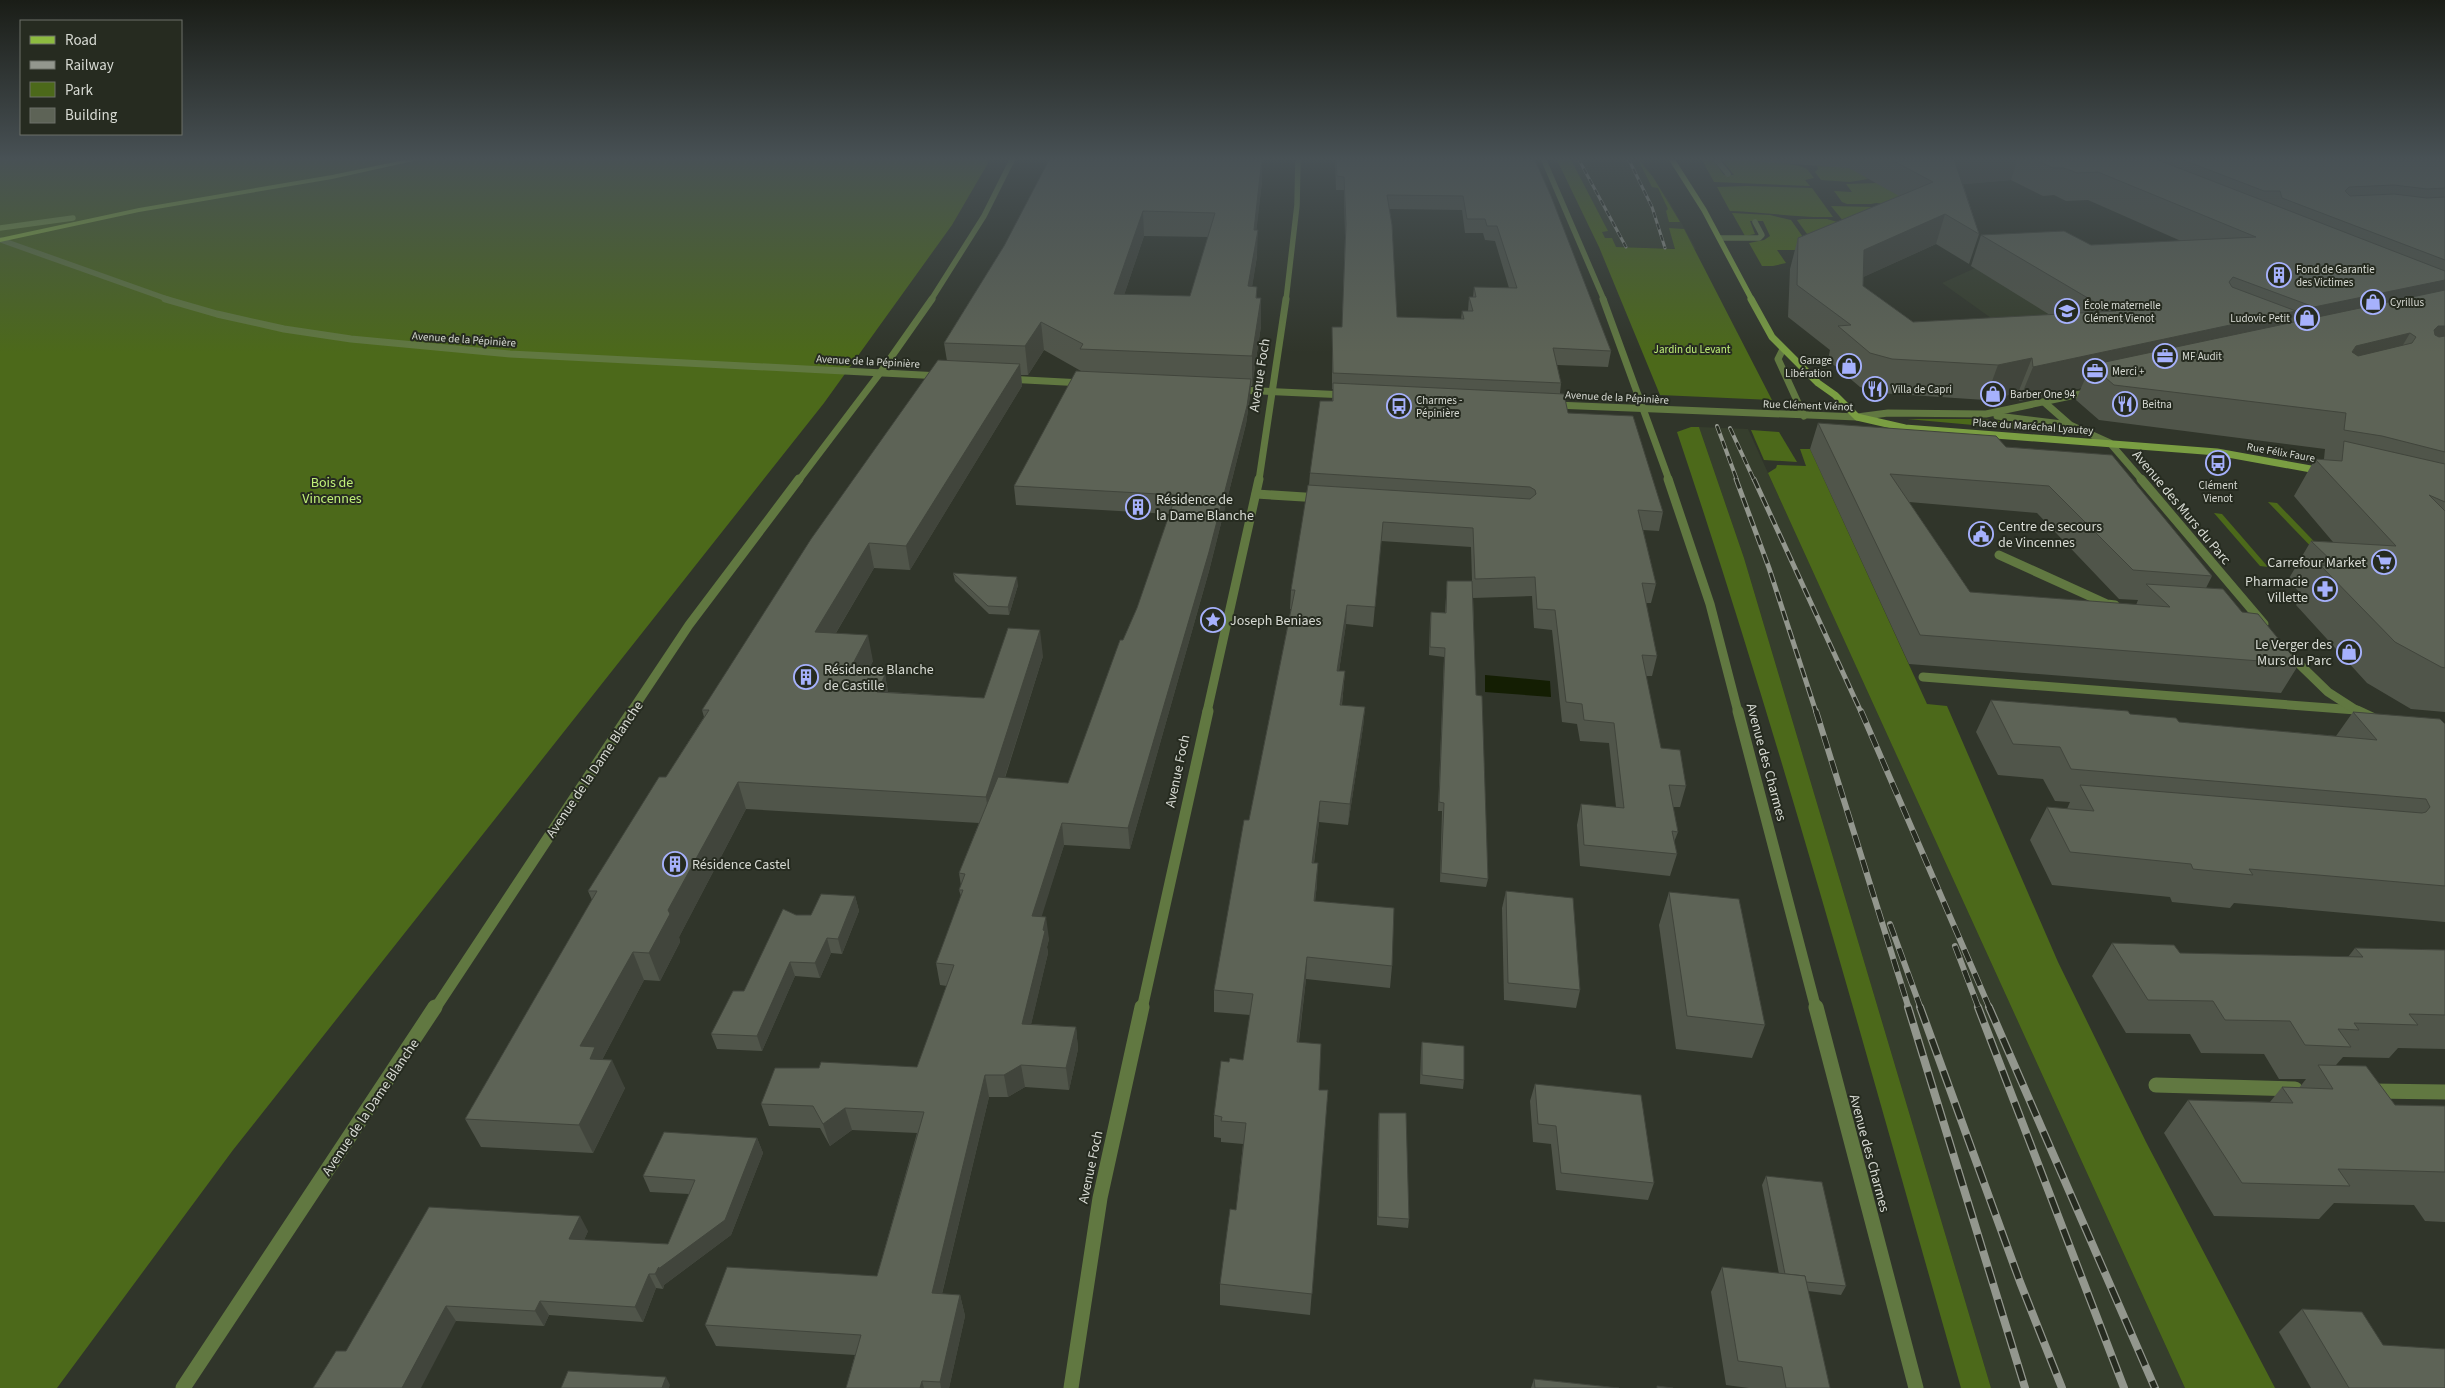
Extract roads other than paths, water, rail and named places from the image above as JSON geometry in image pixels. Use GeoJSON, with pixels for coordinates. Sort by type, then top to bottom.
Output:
{"type":"FeatureCollection","features":[{"type":"Feature","properties":{"kind":"main road"},"geometry":{"type":"LineString","coordinates":[[0,228],[38,223]]}},
{"type":"Feature","properties":{"kind":"main road"},"geometry":{"type":"LineString","coordinates":[[0,233],[50,223]]}},
{"type":"Feature","properties":{"kind":"main road"},"geometry":{"type":"LineString","coordinates":[[0,240],[80,223]]}},
{"type":"Feature","properties":{"kind":"main road"},"geometry":{"type":"LineString","coordinates":[[1711,223],[1772,337],[1818,383],[1836,395],[1857,417]]}},
{"type":"Feature","properties":{"kind":"main road","name":"Place du Maréchal Lyautey"},"geometry":{"type":"LineString","coordinates":[[1857,417],[1905,428],[2110,444]]}},
{"type":"Feature","properties":{"kind":"main road","name":"Rue Félix Faure"},"geometry":{"type":"LineString","coordinates":[[2110,444],[2217,452],[2334,473]]}},
{"type":"Feature","properties":{"kind":"street","name":"Avenue de la Dame Blanche"},"geometry":{"type":"LineString","coordinates":[[183,1388],[689,625],[880,373],[946,279],[980,223]]}},
{"type":"Feature","properties":{"kind":"street","name":"Avenue Foch"},"geometry":{"type":"LineString","coordinates":[[1070,1388],[1100,1198],[1256,494],[1274,392],[1291,268],[1295,223]]}},
{"type":"Feature","properties":{"kind":"street","name":"Avenue des Charmes"},"geometry":{"type":"LineString","coordinates":[[1571,223],[1600,290],[1645,410],[1712,614],[1916,1388]]}},
{"type":"Feature","properties":{"kind":"street"},"geometry":{"type":"LineString","coordinates":[[1720,238],[1759,238],[1762,234],[1755,223]]}},
{"type":"Feature","properties":{"kind":"street","name":"Avenue de la Pépinière"},"geometry":{"type":"LineString","coordinates":[[0,240],[62,260],[160,297],[217,314],[332,336],[464,350],[946,376]]}},
{"type":"Feature","properties":{"kind":"street"},"geometry":{"type":"LineString","coordinates":[[1783,349],[1778,359],[1804,416]]}},
{"type":"Feature","properties":{"kind":"street"},"geometry":{"type":"LineString","coordinates":[[994,379],[1092,383]]}},
{"type":"Feature","properties":{"kind":"street"},"geometry":{"type":"LineString","coordinates":[[1230,390],[1356,396]]}},
{"type":"Feature","properties":{"kind":"street","name":"Rue Clément Viénot"},"geometry":{"type":"LineString","coordinates":[[1749,414],[1857,417],[1888,413],[1986,414],[2095,390]]}},
{"type":"Feature","properties":{"kind":"street"},"geometry":{"type":"LineString","coordinates":[[2044,402],[2070,424]]}},
{"type":"Feature","properties":{"kind":"street","name":"Avenue de la Pépinière"},"geometry":{"type":"LineString","coordinates":[[1548,405],[1749,414]]}},
{"type":"Feature","properties":{"kind":"street","name":"Place du Maréchal Lyautey"},"geometry":{"type":"LineString","coordinates":[[1986,414],[2070,424],[2110,444]]}},
{"type":"Feature","properties":{"kind":"street","name":"Avenue des Murs du Parc"},"geometry":{"type":"LineString","coordinates":[[2110,444],[2273,635]]}},
{"type":"Feature","properties":{"kind":"street"},"geometry":{"type":"LineString","coordinates":[[1256,494],[1330,499]]}},
{"type":"Feature","properties":{"kind":"street"},"geometry":{"type":"LineString","coordinates":[[1999,555],[2107,604],[2127,606]]}},
{"type":"Feature","properties":{"kind":"street"},"geometry":{"type":"LineString","coordinates":[[2240,613],[2256,614]]}},
{"type":"Feature","properties":{"kind":"street"},"geometry":{"type":"LineString","coordinates":[[2285,648],[2316,684],[2356,710],[2378,720]]}},
{"type":"Feature","properties":{"kind":"street"},"geometry":{"type":"LineString","coordinates":[[1923,676],[2356,710]]}},
{"type":"Feature","properties":{"kind":"street"},"geometry":{"type":"LineString","coordinates":[[2156,1085],[2305,1089]]}},
{"type":"Feature","properties":{"kind":"street"},"geometry":{"type":"LineString","coordinates":[[2355,1090],[2445,1092]]}},
{"type":"Feature","properties":{"kind":"railway"},"geometry":{"type":"LineString","coordinates":[[1613,223],[1626,247]]}},
{"type":"Feature","properties":{"kind":"railway"},"geometry":{"type":"LineString","coordinates":[[1657,223],[1665,248]]}},
{"type":"Feature","properties":{"kind":"railway"},"geometry":{"type":"LineString","coordinates":[[1717,426],[1737,480]]}},
{"type":"Feature","properties":{"kind":"railway"},"geometry":{"type":"LineString","coordinates":[[1730,428],[1754,480]]}},
{"type":"Feature","properties":{"kind":"railway"},"geometry":{"type":"LineString","coordinates":[[1736,479],[1769,568],[1816,712]]}},
{"type":"Feature","properties":{"kind":"railway"},"geometry":{"type":"LineString","coordinates":[[1754,479],[1861,712]]}},
{"type":"Feature","properties":{"kind":"railway"},"geometry":{"type":"LineString","coordinates":[[1816,711],[1909,1009]]}},
{"type":"Feature","properties":{"kind":"railway"},"geometry":{"type":"LineString","coordinates":[[1861,711],[1990,1009]]}},
{"type":"Feature","properties":{"kind":"railway"},"geometry":{"type":"LineString","coordinates":[[1890,924],[1921,1009]]}},
{"type":"Feature","properties":{"kind":"railway"},"geometry":{"type":"LineString","coordinates":[[1955,946],[1979,1009]]}},
{"type":"Feature","properties":{"kind":"railway"},"geometry":{"type":"LineString","coordinates":[[1908,1007],[2025,1388]]}},
{"type":"Feature","properties":{"kind":"railway"},"geometry":{"type":"LineString","coordinates":[[1920,1007],[2020,1282],[2062,1388]]}},
{"type":"Feature","properties":{"kind":"railway"},"geometry":{"type":"LineString","coordinates":[[1978,1007],[2124,1388]]}},
{"type":"Feature","properties":{"kind":"railway"},"geometry":{"type":"LineString","coordinates":[[1989,1007],[2155,1388]]}},
{"type":"Feature","properties":{"kind":"place","name":"Fond de Garantie des Victimes"},"geometry":{"type":"Point","coordinates":[2279,275]}},
{"type":"Feature","properties":{"kind":"place","name":"Cyrillus"},"geometry":{"type":"Point","coordinates":[2373,302]}},
{"type":"Feature","properties":{"kind":"place","name":"École maternelle Clément Vienot"},"geometry":{"type":"Point","coordinates":[2067,311]}},
{"type":"Feature","properties":{"kind":"place","name":"Ludovic Petit"},"geometry":{"type":"Point","coordinates":[2307,318]}},
{"type":"Feature","properties":{"kind":"place","name":"MF Audit"},"geometry":{"type":"Point","coordinates":[2165,356]}},
{"type":"Feature","properties":{"kind":"place","name":"Garage Libération"},"geometry":{"type":"Point","coordinates":[1849,366]}},
{"type":"Feature","properties":{"kind":"place","name":"Merci +"},"geometry":{"type":"Point","coordinates":[2095,371]}},
{"type":"Feature","properties":{"kind":"place","name":"Villa de Capri"},"geometry":{"type":"Point","coordinates":[1875,389]}},
{"type":"Feature","properties":{"kind":"place","name":"Barber One 94"},"geometry":{"type":"Point","coordinates":[1993,394]}},
{"type":"Feature","properties":{"kind":"place","name":"Beitna"},"geometry":{"type":"Point","coordinates":[2125,404]}},
{"type":"Feature","properties":{"kind":"place","name":"Charmes - Pépinière"},"geometry":{"type":"Point","coordinates":[1399,406]}},
{"type":"Feature","properties":{"kind":"place","name":"Clément Vienot"},"geometry":{"type":"Point","coordinates":[2218,463]}},
{"type":"Feature","properties":{"kind":"place","name":"Résidence de la Dame Blanche"},"geometry":{"type":"Point","coordinates":[1138,507]}},
{"type":"Feature","properties":{"kind":"place","name":"Centre de secours de Vincennes"},"geometry":{"type":"Point","coordinates":[1981,534]}},
{"type":"Feature","properties":{"kind":"place","name":"Carrefour Market"},"geometry":{"type":"Point","coordinates":[2384,562]}},
{"type":"Feature","properties":{"kind":"place","name":"Pharmacie Villette"},"geometry":{"type":"Point","coordinates":[2325,589]}},
{"type":"Feature","properties":{"kind":"place","name":"Joseph Beniaes"},"geometry":{"type":"Point","coordinates":[1213,620]}},
{"type":"Feature","properties":{"kind":"place","name":"Le Verger des Murs du Parc"},"geometry":{"type":"Point","coordinates":[2349,652]}},
{"type":"Feature","properties":{"kind":"place","name":"Résidence Blanche de Castille"},"geometry":{"type":"Point","coordinates":[806,677]}},
{"type":"Feature","properties":{"kind":"place","name":"Résidence Castel"},"geometry":{"type":"Point","coordinates":[675,864]}},
{"type":"Feature","properties":{"kind":"park label","name":"Jardin du Levant"},"geometry":{"type":"Point","coordinates":[1692,349]}},
{"type":"Feature","properties":{"kind":"park label","name":"Bois de Vincennes"},"geometry":{"type":"Point","coordinates":[332,490]}}]}
